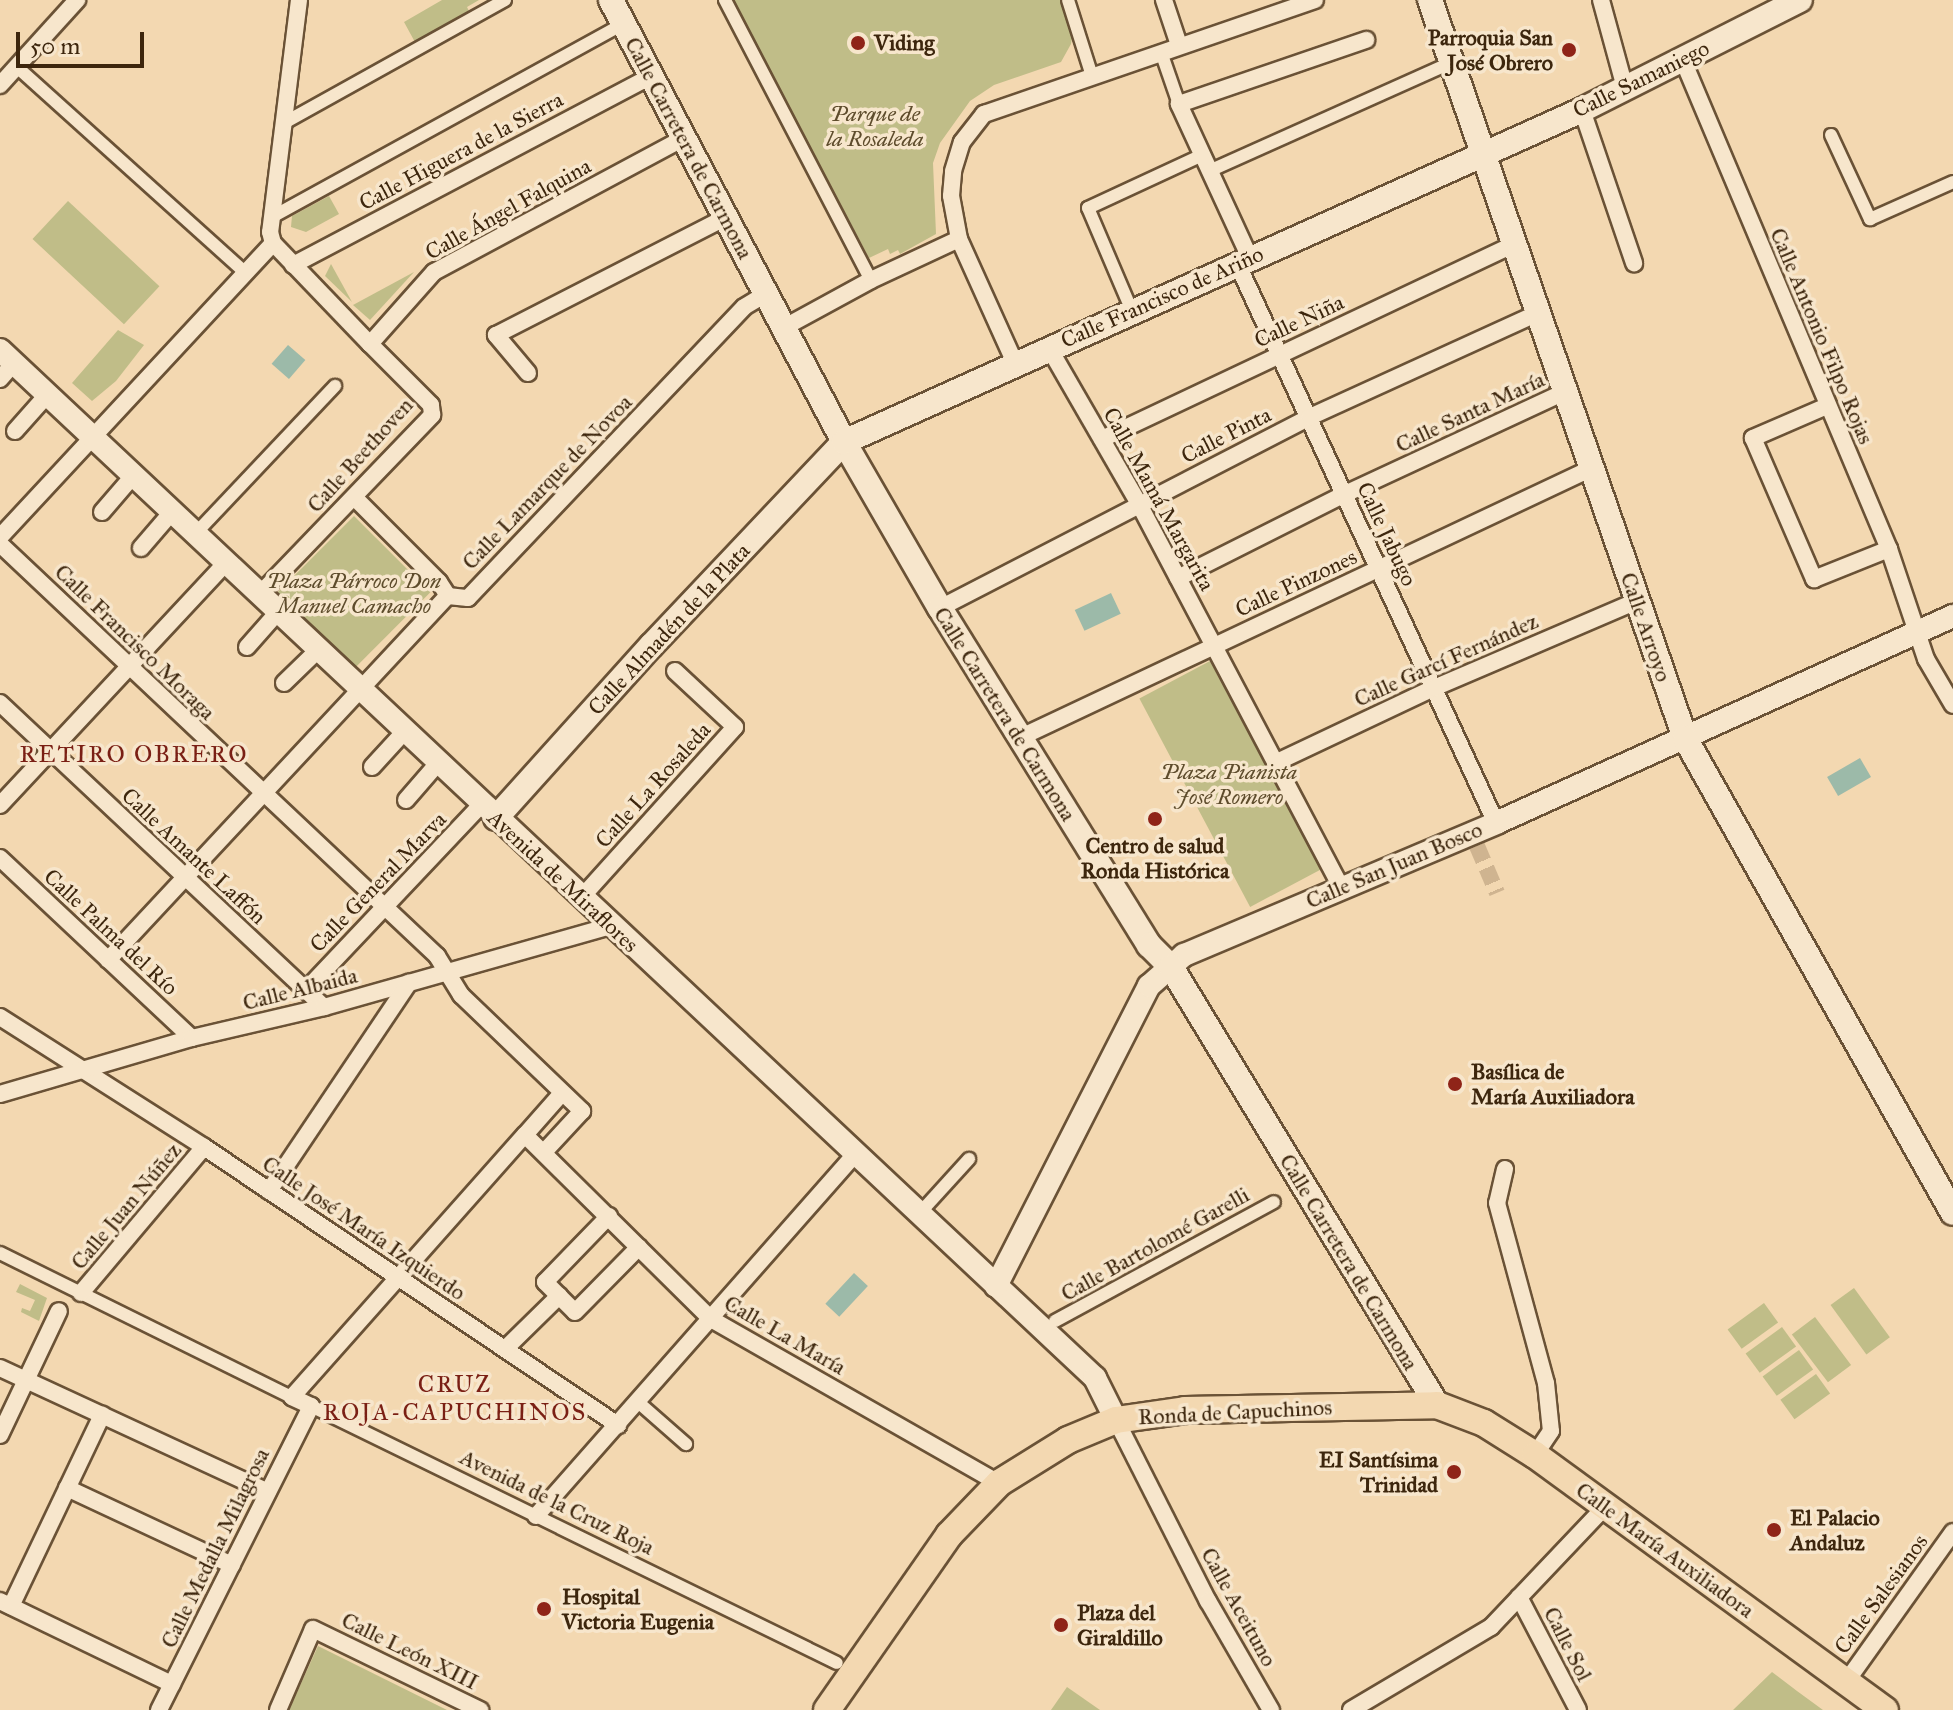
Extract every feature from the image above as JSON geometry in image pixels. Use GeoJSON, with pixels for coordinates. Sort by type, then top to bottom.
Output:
{"type":"FeatureCollection","features":[{"type":"Feature","properties":{"kind":"main road","name":"Calle Carretera de Carmona"},"geometry":{"type":"LineString","coordinates":[[611,0],[844,442],[940,608],[1149,945],[1171,967],[1432,1396]]}},
{"type":"Feature","properties":{"kind":"main road","name":"Calle Arroyo"},"geometry":{"type":"LineString","coordinates":[[1430,0],[1685,738],[1953,1213]]}},
{"type":"Feature","properties":{"kind":"main road","name":"Calle Samaniego"},"geometry":{"type":"LineString","coordinates":[[1481,154],[1582,110],[1800,0]]}},
{"type":"Feature","properties":{"kind":"main road","name":"Calle Francisco de Ariño"},"geometry":{"type":"LineString","coordinates":[[844,442],[1244,260],[1370,211],[1481,154]]}},
{"type":"Feature","properties":{"kind":"main road","name":"Calle Almadén de la Plata"},"geometry":{"type":"LineString","coordinates":[[489,811],[844,442]]}},
{"type":"Feature","properties":{"kind":"main road","name":"Ronda de Capuchinos"},"geometry":{"type":"LineString","coordinates":[[827,1710],[949,1535],[999,1483],[1068,1440],[1116,1420],[1185,1410],[1432,1396]]}},
{"type":"Feature","properties":{"kind":"main road","name":"Calle María Auxiliadora"},"geometry":{"type":"LineString","coordinates":[[1432,1396],[1484,1423],[1535,1455],[1885,1710]]}},
{"type":"Feature","properties":{"kind":"street"},"geometry":{"type":"LineString","coordinates":[[0,85],[77,0]]}},
{"type":"Feature","properties":{"kind":"street"},"geometry":{"type":"LineString","coordinates":[[299,0],[272,217],[273,243],[370,344]]}},
{"type":"Feature","properties":{"kind":"street"},"geometry":{"type":"LineString","coordinates":[[284,123],[505,0]]}},
{"type":"Feature","properties":{"kind":"street"},"geometry":{"type":"LineString","coordinates":[[725,0],[871,280]]}},
{"type":"Feature","properties":{"kind":"street"},"geometry":{"type":"LineString","coordinates":[[1068,0],[1092,76]]}},
{"type":"Feature","properties":{"kind":"street"},"geometry":{"type":"LineString","coordinates":[[1164,0],[1179,45]]}},
{"type":"Feature","properties":{"kind":"street"},"geometry":{"type":"LineString","coordinates":[[1015,363],[959,239],[951,196],[953,171],[962,142],[984,114],[1315,0]]}},
{"type":"Feature","properties":{"kind":"street"},"geometry":{"type":"LineString","coordinates":[[1601,0],[1625,88]]}},
{"type":"Feature","properties":{"kind":"street"},"geometry":{"type":"LineString","coordinates":[[272,217],[623,24]]}},
{"type":"Feature","properties":{"kind":"street"},"geometry":{"type":"LineString","coordinates":[[1179,104],[1366,40]]}},
{"type":"Feature","properties":{"kind":"street","name":"Calle Jabugo"},"geometry":{"type":"LineString","coordinates":[[1161,52],[1179,104],[1206,163],[1281,354],[1496,823]]}},
{"type":"Feature","properties":{"kind":"street","name":"Calle Antonio Filpo Rojas"},"geometry":{"type":"LineString","coordinates":[[1682,58],[1889,549],[1926,659],[1953,705]]}},
{"type":"Feature","properties":{"kind":"street"},"geometry":{"type":"LineString","coordinates":[[1132,311],[1088,208],[1451,63]]}},
{"type":"Feature","properties":{"kind":"street"},"geometry":{"type":"LineString","coordinates":[[17,67],[245,272]]}},
{"type":"Feature","properties":{"kind":"street","name":"Calle Higuera de la Sierra"},"geometry":{"type":"LineString","coordinates":[[293,265],[650,77]]}},
{"type":"Feature","properties":{"kind":"street"},"geometry":{"type":"LineString","coordinates":[[1582,110],[1634,263]]}},
{"type":"Feature","properties":{"kind":"street"},"geometry":{"type":"LineString","coordinates":[[1831,135],[1870,219],[1953,182]]}},
{"type":"Feature","properties":{"kind":"street","name":"Calle Ángel Falquina"},"geometry":{"type":"LineString","coordinates":[[370,344],[434,272],[684,138]]}},
{"type":"Feature","properties":{"kind":"street"},"geometry":{"type":"LineString","coordinates":[[528,373],[496,335],[725,218]]}},
{"type":"Feature","properties":{"kind":"street"},"geometry":{"type":"LineString","coordinates":[[783,328],[871,280],[959,239]]}},
{"type":"Feature","properties":{"kind":"street"},"geometry":{"type":"LineString","coordinates":[[0,537],[273,243]]}},
{"type":"Feature","properties":{"kind":"street","name":"Calle Niña"},"geometry":{"type":"LineString","coordinates":[[1102,439],[1515,244]]}},
{"type":"Feature","properties":{"kind":"street","name":"Calle Lamarque de Novoa"},"geometry":{"type":"LineString","coordinates":[[108,960],[448,596],[468,598],[744,307],[766,294]]}},
{"type":"Feature","properties":{"kind":"street","name":"Calle Pinta"},"geometry":{"type":"LineString","coordinates":[[940,608],[1310,417],[1538,313]]}},
{"type":"Feature","properties":{"kind":"street","name":"Calle Beethoven"},"geometry":{"type":"LineString","coordinates":[[259,595],[355,498],[432,410],[370,344]]}},
{"type":"Feature","properties":{"kind":"street","name":"Calle Mamá Margarita"},"geometry":{"type":"LineString","coordinates":[[1049,348],[1139,504],[1340,886]]}},
{"type":"Feature","properties":{"kind":"street","name":"Avenida de Miraflores"},"geometry":{"type":"LineString","coordinates":[[5,364],[47,395],[1095,1378],[1116,1420]]}},
{"type":"Feature","properties":{"kind":"street"},"geometry":{"type":"LineString","coordinates":[[195,534],[335,386]]}},
{"type":"Feature","properties":{"kind":"street","name":"Calle Santa María"},"geometry":{"type":"LineString","coordinates":[[1178,578],[1345,494],[1565,392]]}},
{"type":"Feature","properties":{"kind":"street"},"geometry":{"type":"LineString","coordinates":[[15,431],[47,395]]}},
{"type":"Feature","properties":{"kind":"street"},"geometry":{"type":"LineString","coordinates":[[1827,406],[1753,438],[1814,579],[1889,549]]}},
{"type":"Feature","properties":{"kind":"street","name":"Calle Pinzones"},"geometry":{"type":"LineString","coordinates":[[1019,738],[1592,468]]}},
{"type":"Feature","properties":{"kind":"street"},"geometry":{"type":"LineString","coordinates":[[102,512],[133,476]]}},
{"type":"Feature","properties":{"kind":"street"},"geometry":{"type":"LineString","coordinates":[[355,498],[439,582],[448,596]]}},
{"type":"Feature","properties":{"kind":"street"},"geometry":{"type":"LineString","coordinates":[[141,548],[172,512]]}},
{"type":"Feature","properties":{"kind":"street","name":"Calle Francisco Moraga"},"geometry":{"type":"LineString","coordinates":[[0,544],[437,956],[461,995],[562,1093]]}},
{"type":"Feature","properties":{"kind":"street"},"geometry":{"type":"LineString","coordinates":[[0,805],[226,563]]}},
{"type":"Feature","properties":{"kind":"street","name":"Calle Garcí Fernández"},"geometry":{"type":"LineString","coordinates":[[1275,763],[1434,688],[1637,601]]}},
{"type":"Feature","properties":{"kind":"street"},"geometry":{"type":"LineString","coordinates":[[247,647],[278,612]]}},
{"type":"Feature","properties":{"kind":"street","name":"Calle San Juan Bosco"},"geometry":{"type":"LineString","coordinates":[[996,1286],[1149,986],[1184,955],[1340,886],[1475,839],[1496,823],[1953,616]]}},
{"type":"Feature","properties":{"kind":"street"},"geometry":{"type":"LineString","coordinates":[[284,683],[318,650]]}},
{"type":"Feature","properties":{"kind":"street","name":"Calle La Rosaleda"},"geometry":{"type":"LineString","coordinates":[[581,898],[735,727],[675,671]]}},
{"type":"Feature","properties":{"kind":"street","name":"Calle Amante Laffón"},"geometry":{"type":"LineString","coordinates":[[0,703],[324,1007]]}},
{"type":"Feature","properties":{"kind":"street"},"geometry":{"type":"LineString","coordinates":[[372,767],[404,732]]}},
{"type":"Feature","properties":{"kind":"street"},"geometry":{"type":"LineString","coordinates":[[406,800],[438,763]]}},
{"type":"Feature","properties":{"kind":"street","name":"Calle General Marva"},"geometry":{"type":"LineString","coordinates":[[306,990],[385,906],[489,811]]}},
{"type":"Feature","properties":{"kind":"street","name":"Calle Palma del Río"},"geometry":{"type":"LineString","coordinates":[[0,858],[192,1038]]}},
{"type":"Feature","properties":{"kind":"street","name":"Calle Albaida"},"geometry":{"type":"LineString","coordinates":[[0,1094],[192,1038],[324,1007],[611,926]]}},
{"type":"Feature","properties":{"kind":"street"},"geometry":{"type":"LineString","coordinates":[[269,1191],[409,983]]}},
{"type":"Feature","properties":{"kind":"street","name":"Calle José María Izquierdo"},"geometry":{"type":"LineString","coordinates":[[0,1017],[204,1147],[618,1425]]}},
{"type":"Feature","properties":{"kind":"street"},"geometry":{"type":"LineString","coordinates":[[292,1397],[562,1093],[582,1111],[544,1152]]}},
{"type":"Feature","properties":{"kind":"street","name":"Calle La María"},"geometry":{"type":"LineString","coordinates":[[525,1135],[711,1319],[999,1483]]}},
{"type":"Feature","properties":{"kind":"street","name":"Calle Juan Núñez"},"geometry":{"type":"LineString","coordinates":[[81,1293],[204,1147]]}},
{"type":"Feature","properties":{"kind":"street"},"geometry":{"type":"LineString","coordinates":[[536,1516],[854,1155]]}},
{"type":"Feature","properties":{"kind":"street"},"geometry":{"type":"LineString","coordinates":[[918,1215],[969,1159]]}},
{"type":"Feature","properties":{"kind":"street"},"geometry":{"type":"LineString","coordinates":[[1505,1169],[1497,1203],[1546,1383],[1551,1431],[1535,1455]]}},
{"type":"Feature","properties":{"kind":"street","name":"Calle Bartolomé Garelli"},"geometry":{"type":"LineString","coordinates":[[1055,1321],[1274,1202]]}},
{"type":"Feature","properties":{"kind":"street"},"geometry":{"type":"LineString","coordinates":[[609,1216],[545,1282],[575,1312],[639,1247]]}},
{"type":"Feature","properties":{"kind":"street","name":"Avenida de la Cruz Roja"},"geometry":{"type":"LineString","coordinates":[[0,1253],[837,1663]]}},
{"type":"Feature","properties":{"kind":"street"},"geometry":{"type":"LineString","coordinates":[[505,1349],[559,1296]]}},
{"type":"Feature","properties":{"kind":"street"},"geometry":{"type":"LineString","coordinates":[[0,1435],[59,1311]]}},
{"type":"Feature","properties":{"kind":"street"},"geometry":{"type":"LineString","coordinates":[[0,1368],[268,1492]]}},
{"type":"Feature","properties":{"kind":"street"},"geometry":{"type":"LineString","coordinates":[[638,1402],[686,1444]]}},
{"type":"Feature","properties":{"kind":"street","name":"Calle Medalla Milagrosa"},"geometry":{"type":"LineString","coordinates":[[159,1710],[311,1406]]}},
{"type":"Feature","properties":{"kind":"street"},"geometry":{"type":"LineString","coordinates":[[102,1415],[6,1604],[172,1684]]}},
{"type":"Feature","properties":{"kind":"street","name":"Calle Aceituno"},"geometry":{"type":"LineString","coordinates":[[1116,1420],[1169,1526],[1271,1710]]}},
{"type":"Feature","properties":{"kind":"street"},"geometry":{"type":"LineString","coordinates":[[67,1488],[232,1565]]}},
{"type":"Feature","properties":{"kind":"street"},"geometry":{"type":"LineString","coordinates":[[1344,1710],[1351,1710],[1491,1627],[1604,1508]]}},
{"type":"Feature","properties":{"kind":"street","name":"Calle Salesianos"},"geometry":{"type":"LineString","coordinates":[[1846,1682],[1953,1532]]}},
{"type":"Feature","properties":{"kind":"street","name":"Calle Sol"},"geometry":{"type":"LineString","coordinates":[[1519,1597],[1578,1710]]}},
{"type":"Feature","properties":{"kind":"street","name":"Calle León XIII"},"geometry":{"type":"LineString","coordinates":[[278,1710],[313,1629],[480,1710]]}},
{"type":"Feature","properties":{"kind":"green space"},"geometry":{"type":"Polygon","coordinates":[[[442,0],[479,0],[467,7],[470,13],[416,44],[404,22],[442,0]]]}},
{"type":"Feature","properties":{"kind":"green space","name":"Parque de la Rosaleda"},"geometry":{"type":"Polygon","coordinates":[[[732,0],[1063,0],[1073,31],[1071,44],[1061,62],[994,85],[970,101],[940,143],[933,163],[936,234],[900,254],[898,250],[890,254],[888,249],[869,258],[732,0]]]}},
{"type":"Feature","properties":{"kind":"green space"},"geometry":{"type":"Polygon","coordinates":[[[329,196],[339,214],[306,232],[291,227],[292,216],[329,196]]]}},
{"type":"Feature","properties":{"kind":"green space"},"geometry":{"type":"Polygon","coordinates":[[[68,201],[159,286],[124,324],[33,239],[68,201]]]}},
{"type":"Feature","properties":{"kind":"green space"},"geometry":{"type":"Polygon","coordinates":[[[331,264],[352,302],[325,276],[331,264]]]}},
{"type":"Feature","properties":{"kind":"green space"},"geometry":{"type":"Polygon","coordinates":[[[414,272],[370,320],[353,305],[414,272]]]}},
{"type":"Feature","properties":{"kind":"green space"},"geometry":{"type":"Polygon","coordinates":[[[118,330],[144,345],[116,381],[92,401],[72,383],[118,330]]]}},
{"type":"Feature","properties":{"kind":"green space","name":"Plaza Párroco Don Manuel Camacho"},"geometry":{"type":"Polygon","coordinates":[[[354,516],[430,592],[353,670],[276,594],[354,516]]]}},
{"type":"Feature","properties":{"kind":"green space","name":"Plaza Pianista José Romero"},"geometry":{"type":"Polygon","coordinates":[[[1210,661],[1321,869],[1250,907],[1139,699],[1210,661]]]}},
{"type":"Feature","properties":{"kind":"green space"},"geometry":{"type":"Polygon","coordinates":[[[20,1284],[47,1298],[39,1321],[21,1312],[22,1308],[30,1311],[35,1300],[16,1292],[20,1284]]]}},
{"type":"Feature","properties":{"kind":"green space"},"geometry":{"type":"Polygon","coordinates":[[[1854,1288],[1890,1337],[1866,1354],[1831,1305],[1854,1288]]]}},
{"type":"Feature","properties":{"kind":"green space"},"geometry":{"type":"Polygon","coordinates":[[[1764,1303],[1778,1322],[1742,1349],[1728,1329],[1764,1303]]]}},
{"type":"Feature","properties":{"kind":"green space"},"geometry":{"type":"Polygon","coordinates":[[[1815,1317],[1851,1365],[1828,1382],[1792,1334],[1815,1317]]]}},
{"type":"Feature","properties":{"kind":"green space"},"geometry":{"type":"Polygon","coordinates":[[[1782,1327],[1796,1346],[1760,1373],[1746,1353],[1782,1327]]]}},
{"type":"Feature","properties":{"kind":"green space"},"geometry":{"type":"Polygon","coordinates":[[[1799,1350],[1813,1369],[1777,1396],[1763,1376],[1799,1350]]]}},
{"type":"Feature","properties":{"kind":"green space"},"geometry":{"type":"Polygon","coordinates":[[[1816,1374],[1830,1393],[1795,1419],[1780,1400],[1816,1374]]]}},
{"type":"Feature","properties":{"kind":"green space"},"geometry":{"type":"Polygon","coordinates":[[[318,1646],[447,1710],[289,1710],[318,1646]]]}},
{"type":"Feature","properties":{"kind":"green space"},"geometry":{"type":"Polygon","coordinates":[[[1772,1672],[1797,1691],[1823,1710],[1733,1710],[1772,1672]]]}},
{"type":"Feature","properties":{"kind":"green space"},"geometry":{"type":"Polygon","coordinates":[[[1067,1687],[1100,1710],[1051,1710],[1067,1687]]]}},
{"type":"Feature","properties":{"kind":"shaded area"},"geometry":{"type":"Polygon","coordinates":[[[288,345],[305,360],[289,379],[272,364],[288,345]]]}},
{"type":"Feature","properties":{"kind":"shaded area"},"geometry":{"type":"Polygon","coordinates":[[[1111,593],[1121,614],[1084,631],[1075,610],[1111,593]]]}},
{"type":"Feature","properties":{"kind":"shaded area"},"geometry":{"type":"Polygon","coordinates":[[[1860,758],[1871,777],[1838,796],[1827,777],[1860,758]]]}},
{"type":"Feature","properties":{"kind":"shaded area"},"geometry":{"type":"Polygon","coordinates":[[[854,1273],[868,1286],[839,1317],[825,1304],[854,1273]]]}},
{"type":"Feature","properties":{"kind":"tunnel"},"geometry":{"type":"LineString","coordinates":[[1477,846],[1497,893]]}},
{"type":"Feature","properties":{"kind":"place","name":"Viding"},"geometry":{"type":"Point","coordinates":[858,43]}},
{"type":"Feature","properties":{"kind":"place","name":"Parroquia San José Obrero"},"geometry":{"type":"Point","coordinates":[1569,50]}},
{"type":"Feature","properties":{"kind":"place","name":"Centro de salud Ronda Histórica"},"geometry":{"type":"Point","coordinates":[1155,819]}},
{"type":"Feature","properties":{"kind":"place","name":"Basílica de María Auxiliadora"},"geometry":{"type":"Point","coordinates":[1455,1084]}},
{"type":"Feature","properties":{"kind":"place","name":"EI Santísima Trinidad"},"geometry":{"type":"Point","coordinates":[1454,1472]}},
{"type":"Feature","properties":{"kind":"place","name":"El Palacio Andaluz"},"geometry":{"type":"Point","coordinates":[1774,1530]}},
{"type":"Feature","properties":{"kind":"place","name":"Hospital Victoria Eugenia"},"geometry":{"type":"Point","coordinates":[544,1609]}},
{"type":"Feature","properties":{"kind":"place","name":"Plaza del Giraldillo"},"geometry":{"type":"Point","coordinates":[1061,1625]}},
{"type":"Feature","properties":{"kind":"district","name":"RETIRO OBRERO"},"geometry":{"type":"Point","coordinates":[134,755]}},
{"type":"Feature","properties":{"kind":"district","name":"CRUZ ROJA-CAPUCHINOS"},"geometry":{"type":"Point","coordinates":[455,1399]}}]}
